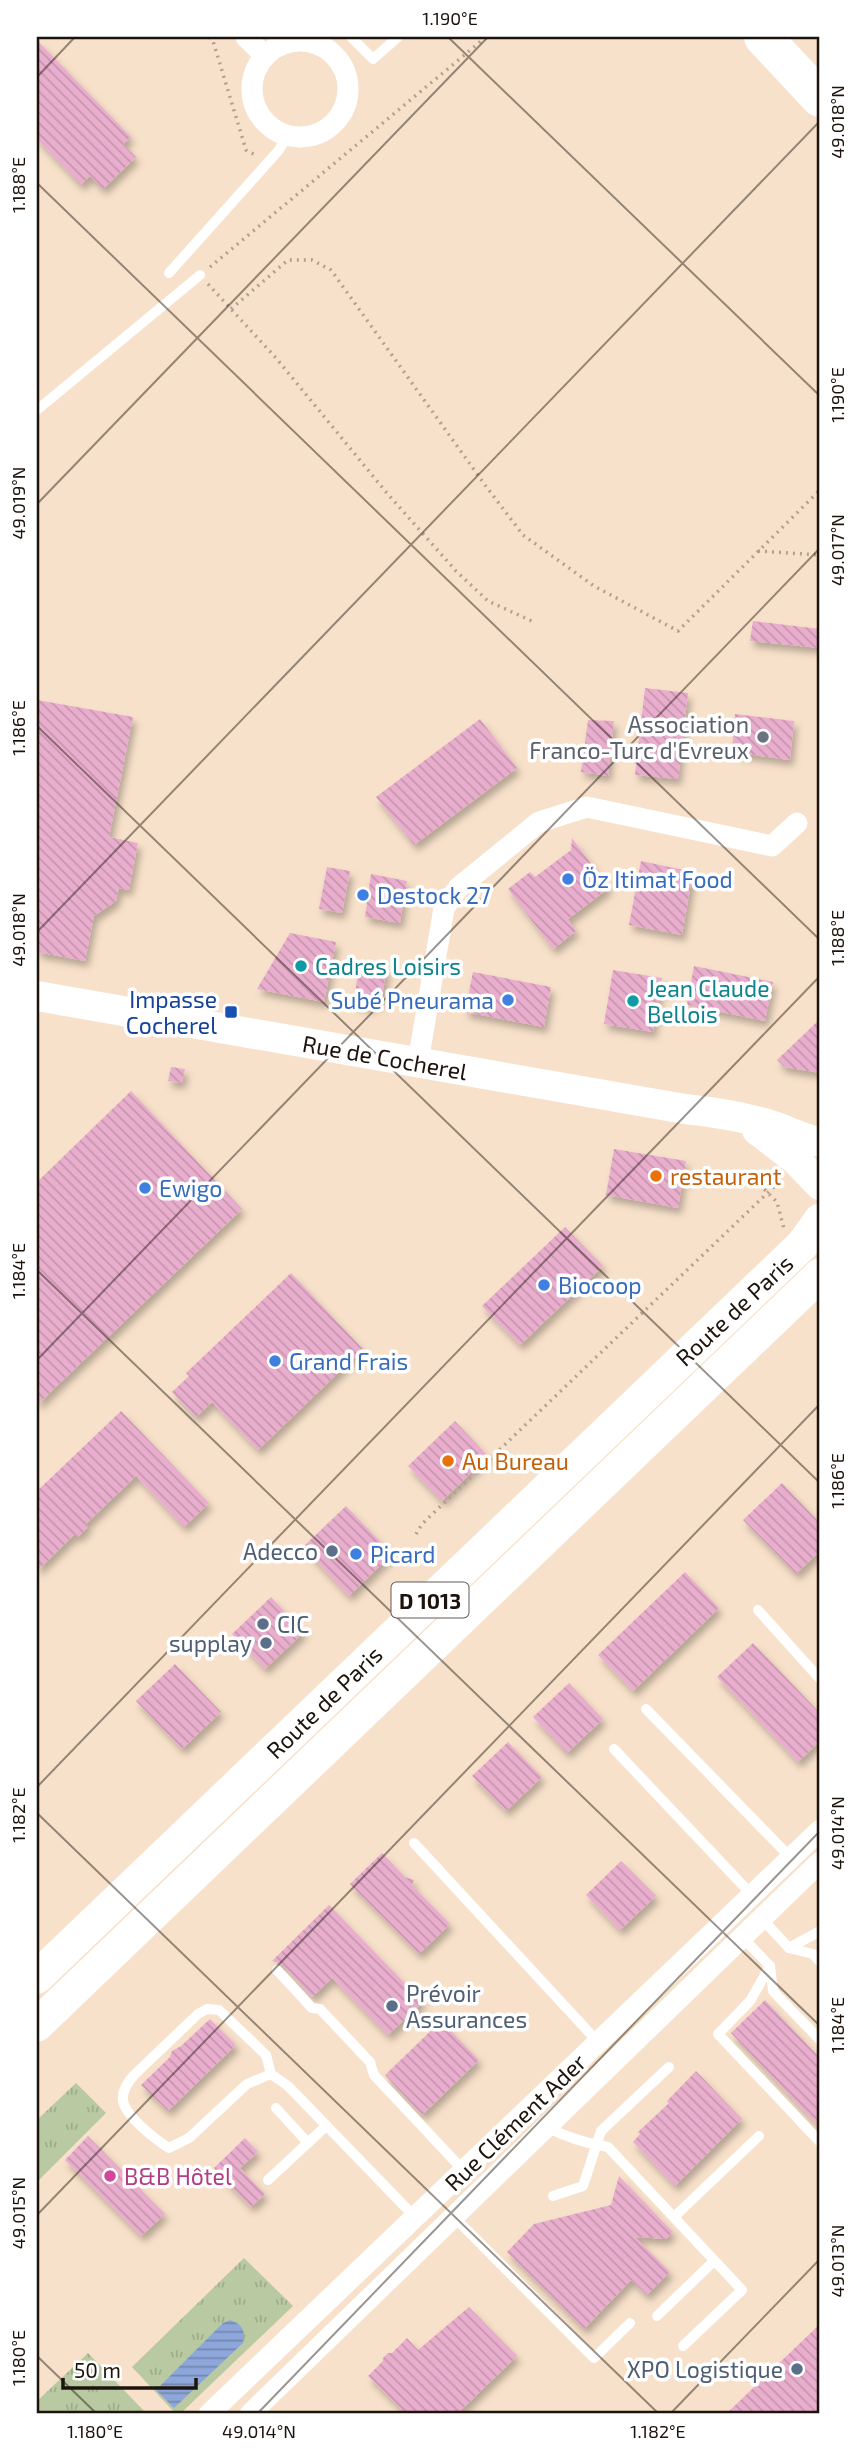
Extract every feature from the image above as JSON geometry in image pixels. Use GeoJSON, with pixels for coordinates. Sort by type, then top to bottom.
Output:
{"type":"FeatureCollection","features":[{"type":"Feature","properties":{"kind":"highway"},"geometry":{"type":"LineString","coordinates":[[762,37],[820,99]]}},
{"type":"Feature","properties":{"kind":"highway"},"geometry":{"type":"LineString","coordinates":[[799,37],[820,60]]}},
{"type":"Feature","properties":{"kind":"main road","name":"Route de Paris"},"geometry":{"type":"LineString","coordinates":[[37,1977],[803,1244],[820,1220]]}},
{"type":"Feature","properties":{"kind":"main road","name":"Route de Paris"},"geometry":{"type":"LineString","coordinates":[[37,2025],[820,1275]]}},
{"type":"Feature","properties":{"kind":"street"},"geometry":{"type":"LineString","coordinates":[[246,37],[265,56]]}},
{"type":"Feature","properties":{"kind":"street"},"geometry":{"type":"LineString","coordinates":[[292,42],[315,44],[335,56],[348,84],[341,114],[331,126],[317,134],[287,136],[263,121],[252,95],[252,81],[265,56],[277,47],[292,42]]}},
{"type":"Feature","properties":{"kind":"street"},"geometry":{"type":"LineString","coordinates":[[418,1062],[444,908],[458,888],[539,822],[587,807],[772,846],[797,823]]}},
{"type":"Feature","properties":{"kind":"street","name":"Rue de Cocherel"},"geometry":{"type":"LineString","coordinates":[[37,996],[685,1109],[733,1115],[770,1124],[820,1142]]}},
{"type":"Feature","properties":{"kind":"street","name":"Rue de Cocherel"},"geometry":{"type":"LineString","coordinates":[[733,1115],[781,1146],[820,1185]]}},
{"type":"Feature","properties":{"kind":"street","name":"Rue Clément Ader"},"geometry":{"type":"LineString","coordinates":[[209,2414],[820,1830]]}},
{"type":"Feature","properties":{"kind":"street","name":"Rue Clément Ader"},"geometry":{"type":"LineString","coordinates":[[250,2414],[820,1862]]}},
{"type":"Feature","properties":{"kind":"lane"},"geometry":{"type":"LineString","coordinates":[[351,37],[373,59],[398,37]]}},
{"type":"Feature","properties":{"kind":"lane"},"geometry":{"type":"LineString","coordinates":[[169,273],[279,150],[287,136]]}},
{"type":"Feature","properties":{"kind":"lane"},"geometry":{"type":"LineString","coordinates":[[37,410],[200,275]]}},
{"type":"Feature","properties":{"kind":"lane"},"geometry":{"type":"LineString","coordinates":[[758,1611],[820,1679]]}},
{"type":"Feature","properties":{"kind":"lane"},"geometry":{"type":"LineString","coordinates":[[646,1709],[791,1858]]}},
{"type":"Feature","properties":{"kind":"lane"},"geometry":{"type":"LineString","coordinates":[[614,1749],[752,1895]]}},
{"type":"Feature","properties":{"kind":"lane"},"geometry":{"type":"LineString","coordinates":[[414,1843],[598,2042]]}},
{"type":"Feature","properties":{"kind":"lane"},"geometry":{"type":"LineString","coordinates":[[762,1919],[789,1948],[813,1954],[820,1962]]}},
{"type":"Feature","properties":{"kind":"lane"},"geometry":{"type":"LineString","coordinates":[[789,1948],[820,1931]]}},
{"type":"Feature","properties":{"kind":"lane"},"geometry":{"type":"LineString","coordinates":[[742,1937],[770,1966],[773,1990],[820,2040]]}},
{"type":"Feature","properties":{"kind":"lane"},"geometry":{"type":"LineString","coordinates":[[770,1966],[750,2001],[718,2034],[820,2142]]}},
{"type":"Feature","properties":{"kind":"lane"},"geometry":{"type":"LineString","coordinates":[[277,1970],[312,2008],[320,2009],[362,2053],[370,2062],[373,2075],[464,2171]]}},
{"type":"Feature","properties":{"kind":"lane"},"geometry":{"type":"LineString","coordinates":[[271,2074],[247,2084],[189,2138],[169,2148],[154,2139],[124,2106],[122,2097],[134,2075],[198,2014],[207,2009],[219,2010],[266,2056],[271,2074],[288,2086],[415,2217]]}},
{"type":"Feature","properties":{"kind":"lane"},"geometry":{"type":"LineString","coordinates":[[552,2196],[583,2186],[594,2145],[601,2131],[669,2067]]}},
{"type":"Feature","properties":{"kind":"lane"},"geometry":{"type":"LineString","coordinates":[[276,2108],[308,2143]]}},
{"type":"Feature","properties":{"kind":"lane"},"geometry":{"type":"LineString","coordinates":[[268,2180],[326,2126]]}},
{"type":"Feature","properties":{"kind":"lane"},"geometry":{"type":"LineString","coordinates":[[547,2127],[563,2136],[608,2147],[742,2290],[683,2346]]}},
{"type":"Feature","properties":{"kind":"lane"},"geometry":{"type":"LineString","coordinates":[[674,2217],[759,2136]]}},
{"type":"Feature","properties":{"kind":"lane"},"geometry":{"type":"LineString","coordinates":[[454,2217],[594,2358],[630,2323]]}},
{"type":"Feature","properties":{"kind":"lane"},"geometry":{"type":"LineString","coordinates":[[657,2316],[714,2261]]}},
{"type":"Feature","properties":{"kind":"path"},"geometry":{"type":"LineString","coordinates":[[209,37],[213,41],[246,150],[268,162]]}},
{"type":"Feature","properties":{"kind":"path"},"geometry":{"type":"LineString","coordinates":[[486,37],[200,275],[276,358],[386,492],[456,571],[488,601],[534,622]]}},
{"type":"Feature","properties":{"kind":"path"},"geometry":{"type":"LineString","coordinates":[[231,309],[288,260],[312,260],[331,270],[523,535],[594,586],[678,631],[820,490]]}},
{"type":"Feature","properties":{"kind":"path"},"geometry":{"type":"LineString","coordinates":[[758,551],[820,555]]}},
{"type":"Feature","properties":{"kind":"path"},"geometry":{"type":"LineString","coordinates":[[416,1534],[422,1524],[785,1176]]}},
{"type":"Feature","properties":{"kind":"path"},"geometry":{"type":"LineString","coordinates":[[748,1179],[753,1178],[777,1202],[785,1233]]}},
{"type":"Feature","properties":{"kind":"green space"},"geometry":{"type":"Polygon","coordinates":[[[76,2083],[106,2113],[37,2182],[37,2120],[76,2083]]]}},
{"type":"Feature","properties":{"kind":"green space"},"geometry":{"type":"Polygon","coordinates":[[[244,2258],[293,2306],[180,2414],[176,2414],[132,2367],[244,2258]]]}},
{"type":"Feature","properties":{"kind":"green space"},"geometry":{"type":"Polygon","coordinates":[[[88,2353],[147,2414],[37,2414],[37,2401],[88,2353]]]}},
{"type":"Feature","properties":{"kind":"water"},"geometry":{"type":"Polygon","coordinates":[[[230,2320],[242,2328],[243,2343],[174,2408],[156,2390],[223,2323],[230,2320]]]}},
{"type":"Feature","properties":{"kind":"building"},"geometry":{"type":"Polygon","coordinates":[[[37,40],[131,137],[123,144],[136,157],[103,189],[90,176],[81,185],[37,139],[37,40]]]}},
{"type":"Feature","properties":{"kind":"building"},"geometry":{"type":"Polygon","coordinates":[[[753,621],[820,629],[820,648],[750,641],[753,621]]]}},
{"type":"Feature","properties":{"kind":"building"},"geometry":{"type":"Polygon","coordinates":[[[645,688],[688,693],[678,779],[635,775],[645,688]]]}},
{"type":"Feature","properties":{"kind":"building"},"geometry":{"type":"Polygon","coordinates":[[[37,700],[133,717],[109,837],[138,843],[129,890],[119,888],[116,901],[94,916],[85,961],[37,952],[37,700]]]}},
{"type":"Feature","properties":{"kind":"building","name":"Association Franco-Turc d'Evreux"},"geometry":{"type":"Polygon","coordinates":[[[735,714],[794,721],[790,760],[732,752],[735,714]]]}},
{"type":"Feature","properties":{"kind":"building"},"geometry":{"type":"Polygon","coordinates":[[[480,719],[517,768],[414,845],[376,797],[480,719]]]}},
{"type":"Feature","properties":{"kind":"building"},"geometry":{"type":"Polygon","coordinates":[[[588,720],[614,721],[608,776],[581,772],[588,720]]]}},
{"type":"Feature","properties":{"kind":"building"},"geometry":{"type":"Polygon","coordinates":[[[572,838],[609,888],[568,919],[576,931],[553,949],[508,889],[530,872],[535,877],[571,850],[572,838]]]}},
{"type":"Feature","properties":{"kind":"building"},"geometry":{"type":"Polygon","coordinates":[[[641,861],[693,872],[682,935],[629,925],[641,861]]]}},
{"type":"Feature","properties":{"kind":"building"},"geometry":{"type":"Polygon","coordinates":[[[327,867],[350,871],[342,913],[319,909],[327,867]]]}},
{"type":"Feature","properties":{"kind":"building"},"geometry":{"type":"Polygon","coordinates":[[[371,874],[407,881],[400,923],[365,917],[371,874]]]}},
{"type":"Feature","properties":{"kind":"building","name":"Cadres Loisirs"},"geometry":{"type":"Polygon","coordinates":[[[290,933],[336,942],[324,1002],[257,989],[290,933]]]}},
{"type":"Feature","properties":{"kind":"building"},"geometry":{"type":"Polygon","coordinates":[[[367,965],[387,968],[381,1002],[374,1001],[373,1007],[354,1004],[358,971],[366,972],[367,965]]]}},
{"type":"Feature","properties":{"kind":"building"},"geometry":{"type":"Polygon","coordinates":[[[694,966],[773,982],[765,1021],[687,1005],[694,966]]]}},
{"type":"Feature","properties":{"kind":"building","name":"Jean Claude Bellois"},"geometry":{"type":"Polygon","coordinates":[[[613,970],[662,978],[653,1032],[604,1024],[613,970]]]}},
{"type":"Feature","properties":{"kind":"building","name":"Subé Pneurama"},"geometry":{"type":"Polygon","coordinates":[[[473,972],[551,987],[544,1027],[465,1012],[473,972]]]}},
{"type":"Feature","properties":{"kind":"building"},"geometry":{"type":"Polygon","coordinates":[[[820,1019],[820,1073],[784,1067],[777,1060],[820,1019]]]}},
{"type":"Feature","properties":{"kind":"building"},"geometry":{"type":"Polygon","coordinates":[[[171,1067],[185,1069],[182,1083],[168,1081],[171,1067]]]}},
{"type":"Feature","properties":{"kind":"building"},"geometry":{"type":"Polygon","coordinates":[[[131,1091],[242,1209],[37,1405],[37,1182],[131,1091]]]}},
{"type":"Feature","properties":{"kind":"building"},"geometry":{"type":"Polygon","coordinates":[[[614,1149],[686,1161],[678,1208],[606,1195],[614,1149]]]}},
{"type":"Feature","properties":{"kind":"building","name":"Biocoop"},"geometry":{"type":"Polygon","coordinates":[[[565,1227],[603,1266],[520,1345],[482,1306],[565,1227]]]}},
{"type":"Feature","properties":{"kind":"building","name":"Grand Frais"},"geometry":{"type":"Polygon","coordinates":[[[291,1273],[363,1349],[258,1450],[212,1402],[196,1417],[172,1392],[189,1376],[186,1373],[291,1273]]]}},
{"type":"Feature","properties":{"kind":"building"},"geometry":{"type":"Polygon","coordinates":[[[121,1411],[209,1503],[184,1527],[136,1476],[86,1524],[88,1527],[78,1537],[75,1534],[37,1571],[37,1491],[121,1411]]]}},
{"type":"Feature","properties":{"kind":"building","name":"Au Bureau"},"geometry":{"type":"Polygon","coordinates":[[[455,1421],[488,1456],[442,1501],[408,1466],[455,1421]]]}},
{"type":"Feature","properties":{"kind":"building"},"geometry":{"type":"Polygon","coordinates":[[[782,1483],[820,1523],[820,1551],[796,1574],[743,1520],[782,1483]]]}},
{"type":"Feature","properties":{"kind":"building"},"geometry":{"type":"Polygon","coordinates":[[[346,1506],[392,1554],[349,1596],[303,1547],[346,1506]]]}},
{"type":"Feature","properties":{"kind":"building"},"geometry":{"type":"Polygon","coordinates":[[[685,1572],[719,1608],[633,1691],[598,1655],[685,1572]]]}},
{"type":"Feature","properties":{"kind":"building"},"geometry":{"type":"Polygon","coordinates":[[[271,1597],[304,1632],[265,1669],[232,1634],[271,1597]]]}},
{"type":"Feature","properties":{"kind":"building"},"geometry":{"type":"Polygon","coordinates":[[[753,1643],[820,1713],[820,1741],[798,1762],[717,1677],[753,1643]]]}},
{"type":"Feature","properties":{"kind":"building"},"geometry":{"type":"Polygon","coordinates":[[[175,1664],[221,1712],[182,1749],[136,1701],[175,1664]]]}},
{"type":"Feature","properties":{"kind":"building"},"geometry":{"type":"Polygon","coordinates":[[[569,1683],[603,1719],[567,1753],[533,1717],[569,1683]]]}},
{"type":"Feature","properties":{"kind":"building"},"geometry":{"type":"Polygon","coordinates":[[[508,1742],[542,1777],[506,1811],[472,1776],[508,1742]]]}},
{"type":"Feature","properties":{"kind":"building"},"geometry":{"type":"Polygon","coordinates":[[[382,1853],[405,1877],[414,1880],[412,1885],[450,1924],[419,1954],[350,1884],[382,1853]]]}},
{"type":"Feature","properties":{"kind":"building"},"geometry":{"type":"Polygon","coordinates":[[[621,1861],[656,1896],[620,1930],[586,1895],[621,1861]]]}},
{"type":"Feature","properties":{"kind":"building"},"geometry":{"type":"Polygon","coordinates":[[[329,1905],[423,2002],[388,2035],[332,1978],[312,1997],[283,1965],[272,1961],[329,1905]]]}},
{"type":"Feature","properties":{"kind":"building"},"geometry":{"type":"Polygon","coordinates":[[[765,2000],[820,2058],[820,2128],[731,2033],[765,2000]]]}},
{"type":"Feature","properties":{"kind":"building"},"geometry":{"type":"Polygon","coordinates":[[[210,2019],[236,2045],[168,2111],[141,2085],[170,2057],[172,2051],[210,2019]]]}},
{"type":"Feature","properties":{"kind":"building"},"geometry":{"type":"Polygon","coordinates":[[[441,2021],[479,2060],[422,2115],[385,2075],[441,2021]]]}},
{"type":"Feature","properties":{"kind":"building"},"geometry":{"type":"Polygon","coordinates":[[[696,2071],[742,2119],[675,2186],[633,2142],[640,2134],[638,2132],[669,2103],[667,2101],[696,2071]]]}},
{"type":"Feature","properties":{"kind":"building"},"geometry":{"type":"Polygon","coordinates":[[[88,2136],[165,2214],[141,2236],[65,2160],[88,2136]]]}},
{"type":"Feature","properties":{"kind":"building"},"geometry":{"type":"Polygon","coordinates":[[[245,2138],[258,2152],[240,2168],[265,2194],[251,2207],[214,2168],[245,2138]]]}},
{"type":"Feature","properties":{"kind":"building"},"geometry":{"type":"Polygon","coordinates":[[[619,2176],[673,2232],[666,2239],[635,2237],[670,2272],[647,2295],[631,2280],[584,2329],[507,2252],[534,2224],[611,2205],[619,2176]]]}},
{"type":"Feature","properties":{"kind":"building"},"geometry":{"type":"Polygon","coordinates":[[[469,2307],[517,2356],[457,2414],[406,2414],[368,2376],[388,2353],[392,2353],[407,2338],[418,2350],[469,2307]]]}},
{"type":"Feature","properties":{"kind":"building","name":"XPO Logistique"},"geometry":{"type":"Polygon","coordinates":[[[820,2324],[820,2414],[726,2414],[820,2324]]]}},
{"type":"Feature","properties":{"kind":"place","name":"Association Franco-Turc d'Evreux"},"geometry":{"type":"Point","coordinates":[763,737]}},
{"type":"Feature","properties":{"kind":"place","name":"Öz Itimat Food"},"geometry":{"type":"Point","coordinates":[568,879]}},
{"type":"Feature","properties":{"kind":"place","name":"Destock 27"},"geometry":{"type":"Point","coordinates":[363,895]}},
{"type":"Feature","properties":{"kind":"place","name":"Cadres Loisirs"},"geometry":{"type":"Point","coordinates":[301,966]}},
{"type":"Feature","properties":{"kind":"place","name":"Subé Pneurama"},"geometry":{"type":"Point","coordinates":[508,1000]}},
{"type":"Feature","properties":{"kind":"place","name":"Jean Claude Bellois"},"geometry":{"type":"Point","coordinates":[633,1001]}},
{"type":"Feature","properties":{"kind":"place","name":"Impasse Cocherel"},"geometry":{"type":"Point","coordinates":[231,1012]}},
{"type":"Feature","properties":{"kind":"place","name":"restaurant"},"geometry":{"type":"Point","coordinates":[656,1176]}},
{"type":"Feature","properties":{"kind":"place","name":"Ewigo"},"geometry":{"type":"Point","coordinates":[145,1188]}},
{"type":"Feature","properties":{"kind":"place","name":"Biocoop"},"geometry":{"type":"Point","coordinates":[544,1285]}},
{"type":"Feature","properties":{"kind":"place","name":"Grand Frais"},"geometry":{"type":"Point","coordinates":[275,1361]}},
{"type":"Feature","properties":{"kind":"place","name":"Au Bureau"},"geometry":{"type":"Point","coordinates":[448,1461]}},
{"type":"Feature","properties":{"kind":"place","name":"Adecco"},"geometry":{"type":"Point","coordinates":[332,1551]}},
{"type":"Feature","properties":{"kind":"place","name":"Picard"},"geometry":{"type":"Point","coordinates":[356,1554]}},
{"type":"Feature","properties":{"kind":"place","name":"CIC"},"geometry":{"type":"Point","coordinates":[263,1624]}},
{"type":"Feature","properties":{"kind":"place","name":"supplay"},"geometry":{"type":"Point","coordinates":[266,1643]}},
{"type":"Feature","properties":{"kind":"place","name":"Prévoir Assurances"},"geometry":{"type":"Point","coordinates":[392,2006]}},
{"type":"Feature","properties":{"kind":"place","name":"B&B Hôtel"},"geometry":{"type":"Point","coordinates":[110,2176]}},
{"type":"Feature","properties":{"kind":"place","name":"XPO Logistique"},"geometry":{"type":"Point","coordinates":[797,2369]}}]}
